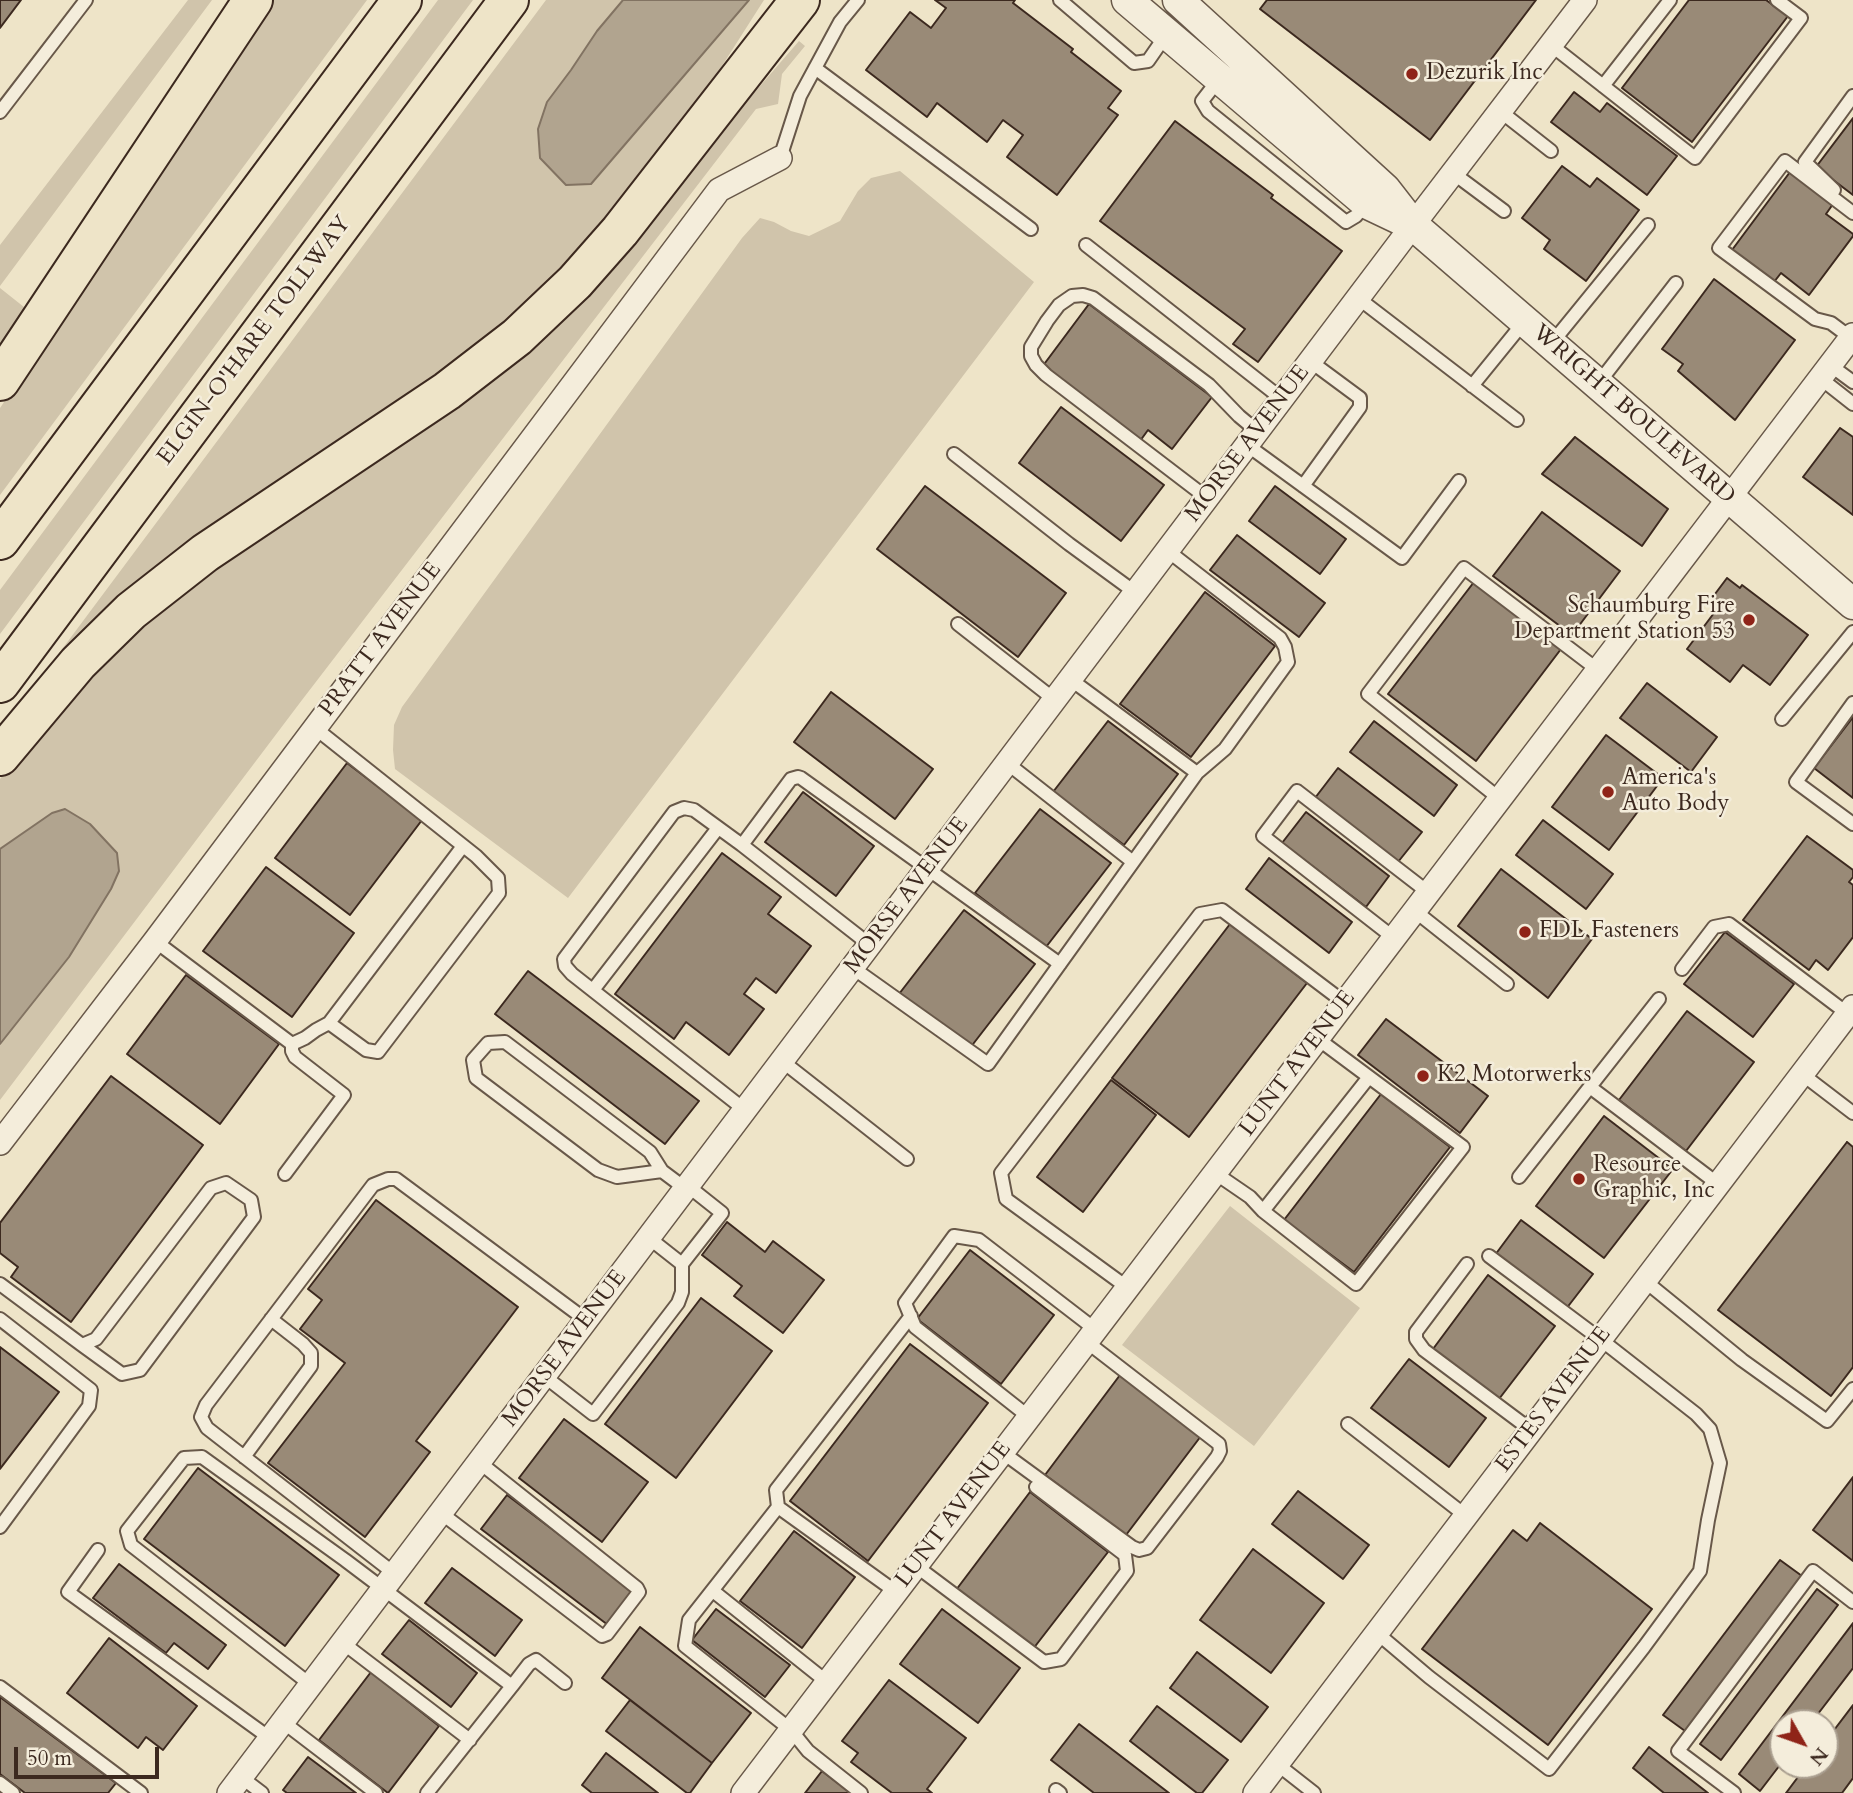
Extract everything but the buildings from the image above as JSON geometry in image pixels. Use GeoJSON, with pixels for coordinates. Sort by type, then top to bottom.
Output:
{"type":"FeatureCollection","features":[{"type":"Feature","properties":{"kind":"highway"},"geometry":{"type":"LineString","coordinates":[[0,381],[253,0]]}},
{"type":"Feature","properties":{"kind":"highway"},"geometry":{"type":"LineString","coordinates":[[0,540],[402,0]]}},
{"type":"Feature","properties":{"kind":"highway","name":"ELGIN-O'HARE TOLLWAY"},"geometry":{"type":"LineString","coordinates":[[0,683],[509,0]]}},
{"type":"Feature","properties":{"kind":"highway"},"geometry":{"type":"LineString","coordinates":[[0,756],[78,663],[131,611],[205,553],[447,391],[517,337],[575,282],[620,231],[800,0]]}},
{"type":"Feature","properties":{"kind":"street","name":"WRIGHT BOULEVARD"},"geometry":{"type":"LineString","coordinates":[[1127,0],[1220,78],[1413,225],[1853,604]]}},
{"type":"Feature","properties":{"kind":"street","name":"WRIGHT BOULEVARD"},"geometry":{"type":"LineString","coordinates":[[1178,0],[1373,194]]}},
{"type":"Feature","properties":{"kind":"street","name":"MORSE AVENUE"},"geometry":{"type":"LineString","coordinates":[[235,1785],[1585,0]]}},
{"type":"Feature","properties":{"kind":"street","name":"PRATT AVENUE"},"geometry":{"type":"LineString","coordinates":[[0,1143],[155,942],[719,190],[780,158]]}},
{"type":"Feature","properties":{"kind":"street","name":"LUNT AVENUE"},"geometry":{"type":"LineString","coordinates":[[743,1793],[1852,336]]}},
{"type":"Feature","properties":{"kind":"street","name":"ESTES AVENUE"},"geometry":{"type":"LineString","coordinates":[[1255,1793],[1850,1011]]}},
{"type":"Feature","properties":{"kind":"lane"},"geometry":{"type":"LineString","coordinates":[[0,112],[86,0]]}},
{"type":"Feature","properties":{"kind":"lane"},"geometry":{"type":"LineString","coordinates":[[780,158],[800,96],[840,22],[858,0]]}},
{"type":"Feature","properties":{"kind":"lane"},"geometry":{"type":"LineString","coordinates":[[1060,0],[1134,62],[1148,61],[1167,34]]}},
{"type":"Feature","properties":{"kind":"lane"},"geometry":{"type":"LineString","coordinates":[[1603,86],[1670,0]]}},
{"type":"Feature","properties":{"kind":"lane"},"geometry":{"type":"LineString","coordinates":[[1550,45],[1695,158],[1801,18],[1777,0]]}},
{"type":"Feature","properties":{"kind":"lane"},"geometry":{"type":"LineString","coordinates":[[815,68],[1031,229]]}},
{"type":"Feature","properties":{"kind":"lane"},"geometry":{"type":"LineString","coordinates":[[1853,96],[1805,162],[1853,205]]}},
{"type":"Feature","properties":{"kind":"lane"},"geometry":{"type":"LineString","coordinates":[[1500,111],[1551,151]]}},
{"type":"Feature","properties":{"kind":"lane"},"geometry":{"type":"LineString","coordinates":[[1852,336],[1831,323],[1815,319],[1720,248],[1785,161],[1853,213]]}},
{"type":"Feature","properties":{"kind":"lane"},"geometry":{"type":"LineString","coordinates":[[1453,173],[1503,211]]}},
{"type":"Feature","properties":{"kind":"lane"},"geometry":{"type":"LineString","coordinates":[[1551,345],[1648,225]]}},
{"type":"Feature","properties":{"kind":"lane"},"geometry":{"type":"LineString","coordinates":[[1086,245],[1282,399]]}},
{"type":"Feature","properties":{"kind":"lane"},"geometry":{"type":"LineString","coordinates":[[1597,385],[1676,283]]}},
{"type":"Feature","properties":{"kind":"lane"},"geometry":{"type":"LineString","coordinates":[[1207,498],[1035,365],[1031,346],[1059,305],[1072,296],[1093,298],[1209,386],[1239,416],[1252,438],[1303,486],[1402,558],[1459,481]]}},
{"type":"Feature","properties":{"kind":"lane"},"geometry":{"type":"LineString","coordinates":[[1359,298],[1517,420]]}},
{"type":"Feature","properties":{"kind":"lane"},"geometry":{"type":"LineString","coordinates":[[1472,386],[1524,322]]}},
{"type":"Feature","properties":{"kind":"lane"},"geometry":{"type":"LineString","coordinates":[[1303,486],[1360,407],[1360,398],[1310,361]]}},
{"type":"Feature","properties":{"kind":"lane"},"geometry":{"type":"LineString","coordinates":[[1825,372],[1853,382]]}},
{"type":"Feature","properties":{"kind":"lane"},"geometry":{"type":"LineString","coordinates":[[1825,372],[1853,404]]}},
{"type":"Feature","properties":{"kind":"lane"},"geometry":{"type":"LineString","coordinates":[[954,454],[1136,593]]}},
{"type":"Feature","properties":{"kind":"lane"},"geometry":{"type":"LineString","coordinates":[[853,968],[988,1064],[1197,773],[1225,749],[1288,662],[1280,638],[1168,551]]}},
{"type":"Feature","properties":{"kind":"lane"},"geometry":{"type":"LineString","coordinates":[[1500,799],[1368,694],[1464,568],[1598,670]]}},
{"type":"Feature","properties":{"kind":"lane"},"geometry":{"type":"LineString","coordinates":[[958,624],[1055,700]]}},
{"type":"Feature","properties":{"kind":"lane"},"geometry":{"type":"LineString","coordinates":[[1782,719],[1853,632]]}},
{"type":"Feature","properties":{"kind":"lane"},"geometry":{"type":"LineString","coordinates":[[1070,679],[1197,773]]}},
{"type":"Feature","properties":{"kind":"lane"},"geometry":{"type":"LineString","coordinates":[[1853,703],[1796,782],[1853,824]]}},
{"type":"Feature","properties":{"kind":"lane"},"geometry":{"type":"LineString","coordinates":[[315,728],[463,846],[498,878],[499,893],[377,1052],[366,1050],[329,1023]]}},
{"type":"Feature","properties":{"kind":"lane"},"geometry":{"type":"LineString","coordinates":[[1007,763],[1133,862]]}},
{"type":"Feature","properties":{"kind":"lane"},"geometry":{"type":"LineString","coordinates":[[741,845],[790,779],[798,776],[1060,964]]}},
{"type":"Feature","properties":{"kind":"lane"},"geometry":{"type":"LineString","coordinates":[[1394,938],[1262,836],[1297,790],[1429,893]]}},
{"type":"Feature","properties":{"kind":"lane"},"geometry":{"type":"LineString","coordinates":[[745,1111],[572,974],[565,965],[564,959],[674,812],[684,808],[694,810],[870,945]]}},
{"type":"Feature","properties":{"kind":"lane"},"geometry":{"type":"LineString","coordinates":[[593,990],[718,828]]}},
{"type":"Feature","properties":{"kind":"lane"},"geometry":{"type":"LineString","coordinates":[[292,1044],[329,1023],[463,846]]}},
{"type":"Feature","properties":{"kind":"lane"},"geometry":{"type":"LineString","coordinates":[[1128,1288],[1006,1199],[1001,1173],[1200,914],[1222,910],[1345,1003]]}},
{"type":"Feature","properties":{"kind":"lane"},"geometry":{"type":"LineString","coordinates":[[1415,911],[1507,984]]}},
{"type":"Feature","properties":{"kind":"lane"},"geometry":{"type":"LineString","coordinates":[[1682,969],[1714,927],[1729,925],[1850,1011]]}},
{"type":"Feature","properties":{"kind":"lane"},"geometry":{"type":"LineString","coordinates":[[155,942],[292,1044]]}},
{"type":"Feature","properties":{"kind":"lane"},"geometry":{"type":"LineString","coordinates":[[1520,1177],[1659,999]]}},
{"type":"Feature","properties":{"kind":"lane"},"geometry":{"type":"LineString","coordinates":[[1216,1173],[1356,1284],[1463,1147],[1318,1039]]}},
{"type":"Feature","properties":{"kind":"lane"},"geometry":{"type":"LineString","coordinates":[[544,1376],[593,1414],[678,1303],[682,1292],[682,1264],[722,1213],[662,1171],[650,1152],[505,1042],[488,1043],[473,1060],[476,1078],[598,1170],[617,1177],[662,1171]]}},
{"type":"Feature","properties":{"kind":"lane"},"geometry":{"type":"LineString","coordinates":[[285,1174],[344,1095],[295,1057],[292,1044]]}},
{"type":"Feature","properties":{"kind":"lane"},"geometry":{"type":"LineString","coordinates":[[782,1061],[907,1159]]}},
{"type":"Feature","properties":{"kind":"lane"},"geometry":{"type":"LineString","coordinates":[[1802,1074],[1853,1113]]}},
{"type":"Feature","properties":{"kind":"lane"},"geometry":{"type":"LineString","coordinates":[[1263,1211],[1369,1077]]}},
{"type":"Feature","properties":{"kind":"lane"},"geometry":{"type":"LineString","coordinates":[[1590,1087],[1718,1184]]}},
{"type":"Feature","properties":{"kind":"lane"},"geometry":{"type":"LineString","coordinates":[[512,1686],[207,1428],[201,1417],[206,1405],[373,1185],[388,1179],[396,1179],[586,1321]]}},
{"type":"Feature","properties":{"kind":"lane"},"geometry":{"type":"LineString","coordinates":[[0,1284],[82,1345],[122,1374],[140,1370],[254,1217],[251,1200],[226,1183],[211,1188],[96,1339],[82,1345]]}},
{"type":"Feature","properties":{"kind":"lane"},"geometry":{"type":"LineString","coordinates":[[1000,1455],[1139,1550],[1147,1548],[1220,1451],[1219,1444],[979,1240],[954,1237],[905,1303],[915,1327],[1029,1417]]}},
{"type":"Feature","properties":{"kind":"lane"},"geometry":{"type":"LineString","coordinates":[[649,1238],[682,1264]]}},
{"type":"Feature","properties":{"kind":"lane"},"geometry":{"type":"LineString","coordinates":[[1377,1633],[1429,1677],[1549,1769],[1700,1571],[1720,1463],[1710,1429],[1696,1414],[1489,1256]]}},
{"type":"Feature","properties":{"kind":"lane"},"geometry":{"type":"LineString","coordinates":[[1467,1264],[1416,1332],[1416,1339],[1424,1350],[1531,1430]]}},
{"type":"Feature","properties":{"kind":"lane"},"geometry":{"type":"LineString","coordinates":[[1645,1281],[1742,1360],[1828,1420],[1853,1389]]}},
{"type":"Feature","properties":{"kind":"lane"},"geometry":{"type":"LineString","coordinates":[[861,1793],[808,1751],[791,1730],[685,1646],[689,1620],[778,1507],[776,1490],[911,1316]]}},
{"type":"Feature","properties":{"kind":"lane"},"geometry":{"type":"LineString","coordinates":[[0,1319],[91,1390],[89,1406],[0,1527]]}},
{"type":"Feature","properties":{"kind":"lane"},"geometry":{"type":"LineString","coordinates":[[244,1457],[311,1366],[311,1353],[271,1319]]}},
{"type":"Feature","properties":{"kind":"lane"},"geometry":{"type":"LineString","coordinates":[[1348,1423],[1466,1516]]}},
{"type":"Feature","properties":{"kind":"lane"},"geometry":{"type":"LineString","coordinates":[[916,1566],[1044,1662],[1061,1659],[1127,1571],[1125,1555],[1000,1455]]}},
{"type":"Feature","properties":{"kind":"lane"},"geometry":{"type":"LineString","coordinates":[[311,1685],[131,1545],[127,1531],[184,1458],[202,1457],[389,1582]]}},
{"type":"Feature","properties":{"kind":"lane"},"geometry":{"type":"LineString","coordinates":[[441,1513],[602,1636],[607,1634],[639,1592],[479,1462]]}},
{"type":"Feature","properties":{"kind":"lane"},"geometry":{"type":"LineString","coordinates":[[778,1507],[896,1592]]}},
{"type":"Feature","properties":{"kind":"lane"},"geometry":{"type":"LineString","coordinates":[[98,1550],[68,1592],[376,1793]]}},
{"type":"Feature","properties":{"kind":"lane"},"geometry":{"type":"LineString","coordinates":[[1734,1793],[1678,1751],[1813,1571],[1853,1602]]}},
{"type":"Feature","properties":{"kind":"lane"},"geometry":{"type":"LineString","coordinates":[[713,1591],[827,1682]]}},
{"type":"Feature","properties":{"kind":"lane"},"geometry":{"type":"LineString","coordinates":[[343,1643],[470,1740]]}},
{"type":"Feature","properties":{"kind":"lane"},"geometry":{"type":"LineString","coordinates":[[428,1793],[530,1664],[536,1660],[565,1683]]}},
{"type":"Feature","properties":{"kind":"lane"},"geometry":{"type":"LineString","coordinates":[[0,1687],[141,1793]]}},
{"type":"Feature","properties":{"kind":"lane"},"geometry":{"type":"LineString","coordinates":[[1277,1764],[1314,1793]]}},
{"type":"Feature","properties":{"kind":"lane"},"geometry":{"type":"LineString","coordinates":[[0,1783],[13,1793]]}},
{"type":"Feature","properties":{"kind":"lane"},"geometry":{"type":"LineString","coordinates":[[235,1785],[262,1793]]}},
{"type":"Feature","properties":{"kind":"shaded area"},"geometry":{"type":"Polygon","coordinates":[[[188,0],[212,0],[0,286],[0,245],[188,0]]]}},
{"type":"Feature","properties":{"kind":"shaded area"},"geometry":{"type":"Polygon","coordinates":[[[274,0],[367,0],[0,495],[0,408],[274,0]]]}},
{"type":"Feature","properties":{"kind":"shaded area"},"geometry":{"type":"Polygon","coordinates":[[[438,0],[473,0],[0,634],[0,590],[438,0]]]}},
{"type":"Feature","properties":{"kind":"shaded area"},"geometry":{"type":"Polygon","coordinates":[[[546,0],[623,0],[597,31],[547,102],[591,184],[749,0],[764,0],[690,116],[604,231],[513,322],[49,675],[45,672],[546,0]]]}},
{"type":"Feature","properties":{"kind":"shaded area"},"geometry":{"type":"Polygon","coordinates":[[[623,0],[749,0],[591,184],[566,185],[540,158],[538,129],[547,102],[597,31],[623,0]]]}},
{"type":"Feature","properties":{"kind":"shaded area"},"geometry":{"type":"Polygon","coordinates":[[[799,41],[805,46],[782,74],[778,104],[756,109],[302,700],[0,1100],[0,1044],[69,957],[111,889],[119,871],[116,853],[90,824],[52,813],[0,849],[0,779],[65,701],[165,602],[444,410],[721,131],[799,41]]]}},
{"type":"Feature","properties":{"kind":"shaded area"},"geometry":{"type":"Polygon","coordinates":[[[900,171],[1034,282],[568,898],[395,769],[394,725],[402,707],[742,238],[760,218],[809,236],[840,221],[858,191],[871,178],[900,171]]]}},
{"type":"Feature","properties":{"kind":"shaded area"},"geometry":{"type":"Polygon","coordinates":[[[0,288],[29,311],[0,356],[0,288]]]}},
{"type":"Feature","properties":{"kind":"shaded area"},"geometry":{"type":"Polygon","coordinates":[[[65,809],[90,824],[117,853],[119,871],[111,889],[69,957],[0,1044],[0,849],[52,813],[65,809]]]}},
{"type":"Feature","properties":{"kind":"shaded area"},"geometry":{"type":"Polygon","coordinates":[[[1230,1206],[1360,1308],[1254,1446],[1122,1345],[1230,1206]]]}},
{"type":"Feature","properties":{"kind":"place","name":"Dezurik Inc"},"geometry":{"type":"Point","coordinates":[1412,74]}},
{"type":"Feature","properties":{"kind":"place","name":"Schaumburg Fire Department Station 53"},"geometry":{"type":"Point","coordinates":[1749,620]}},
{"type":"Feature","properties":{"kind":"place","name":"America's Auto Body"},"geometry":{"type":"Point","coordinates":[1608,792]}},
{"type":"Feature","properties":{"kind":"place","name":"FDL Fasteners"},"geometry":{"type":"Point","coordinates":[1525,932]}},
{"type":"Feature","properties":{"kind":"place","name":"K2 Motorwerks"},"geometry":{"type":"Point","coordinates":[1423,1076]}},
{"type":"Feature","properties":{"kind":"place","name":"Resource Graphic, Inc"},"geometry":{"type":"Point","coordinates":[1579,1179]}}]}
